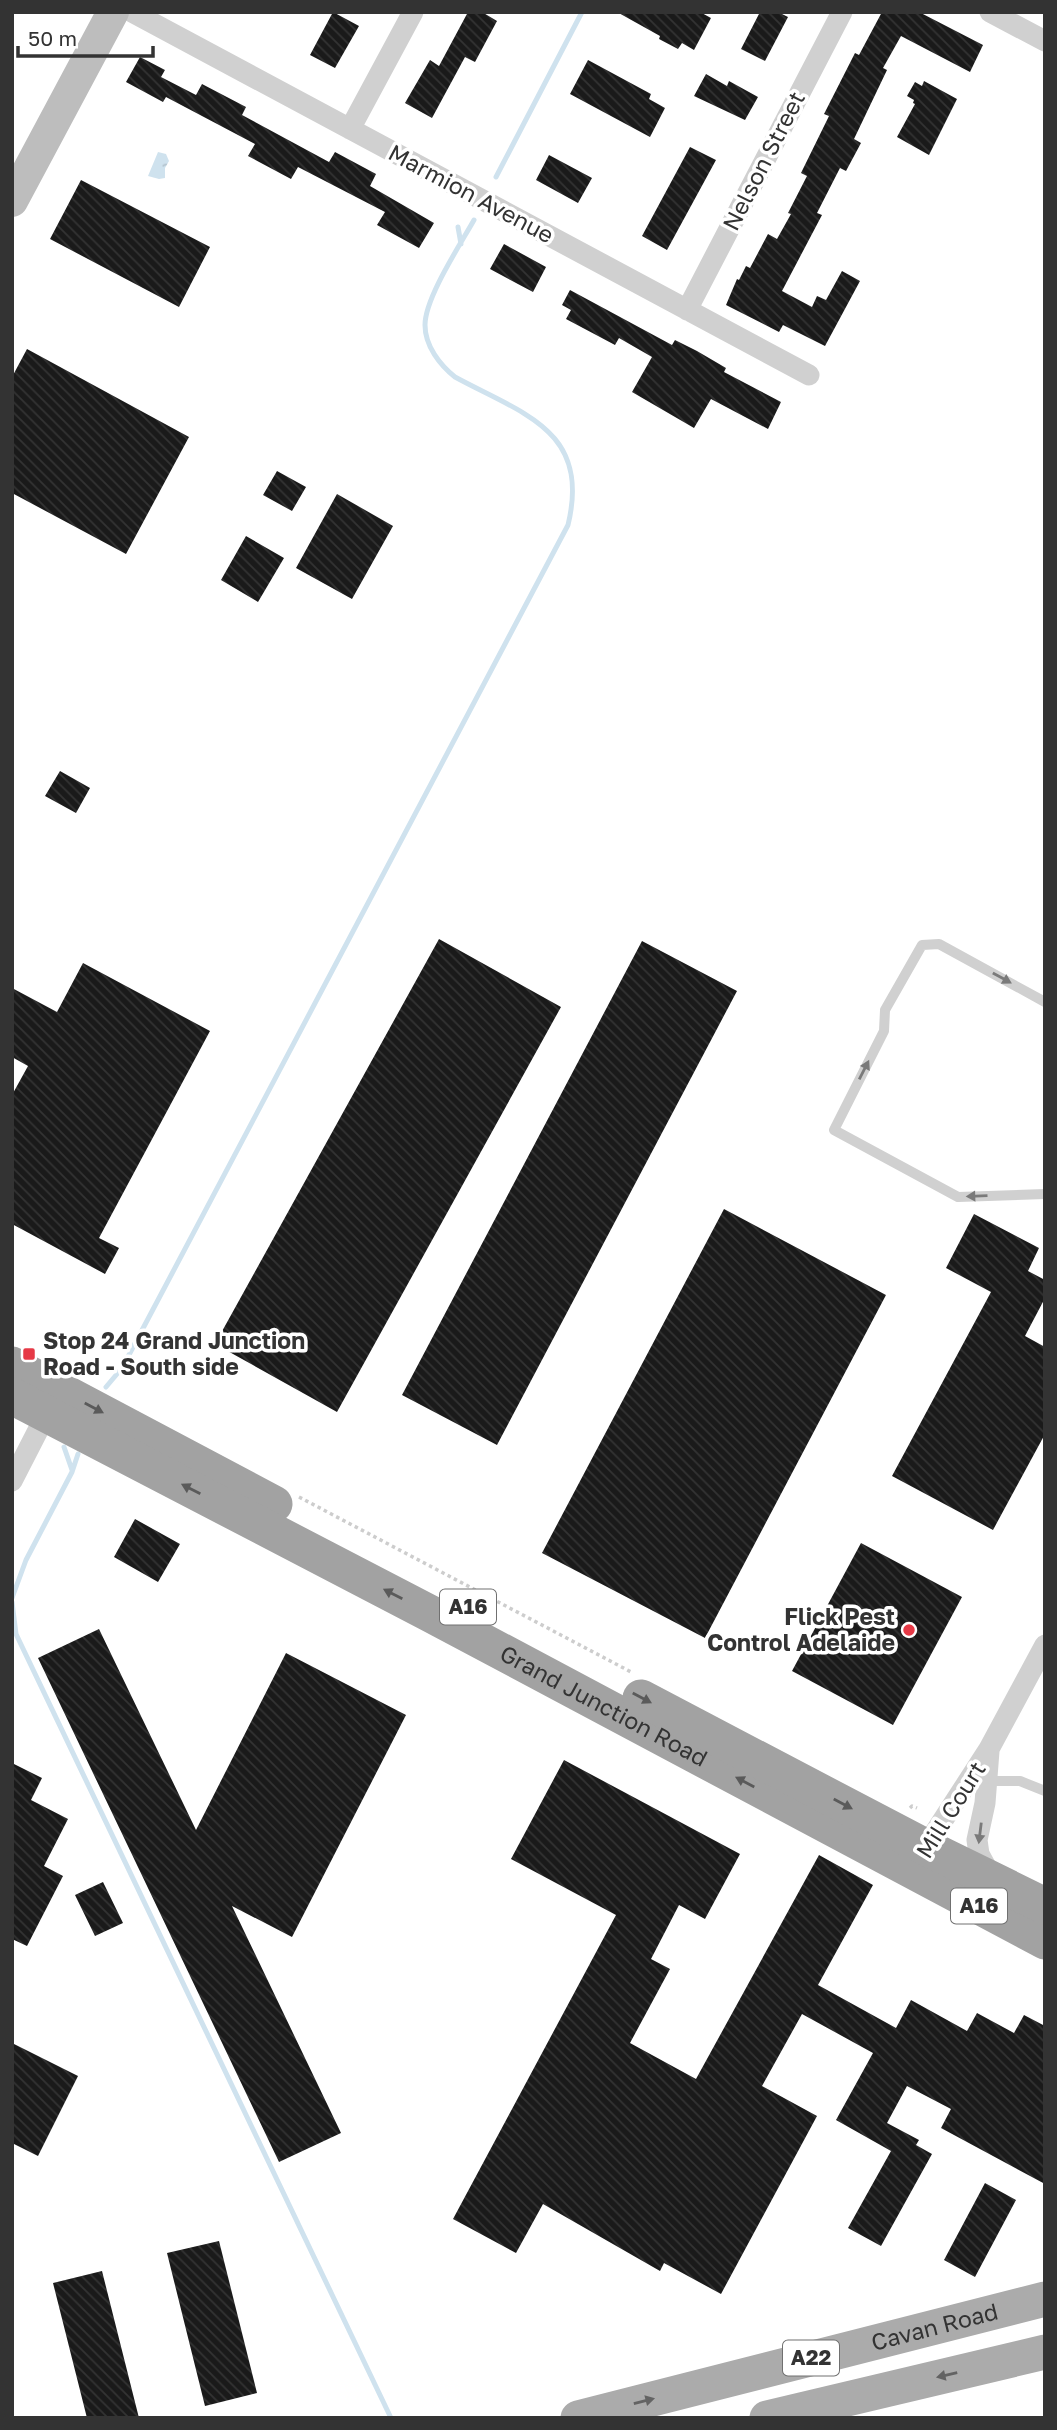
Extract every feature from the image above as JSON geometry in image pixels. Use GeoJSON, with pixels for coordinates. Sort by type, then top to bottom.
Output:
{"type":"FeatureCollection","features":[{"type":"Feature","properties":{"kind":"highway","name":"Grand Junction Road"},"geometry":{"type":"LineString","coordinates":[[12,1365],[52,1402],[919,1859],[1045,1941]]}},
{"type":"Feature","properties":{"kind":"highway","name":"Grand Junction Road"},"geometry":{"type":"LineString","coordinates":[[12,1396],[52,1402]]}},
{"type":"Feature","properties":{"kind":"highway","name":"Grand Junction Road"},"geometry":{"type":"LineString","coordinates":[[919,1859],[995,1882],[1045,1906]]}},
{"type":"Feature","properties":{"kind":"main road"},"geometry":{"type":"LineString","coordinates":[[12,201],[113,12]]}},
{"type":"Feature","properties":{"kind":"main road","name":"Cavan Road"},"geometry":{"type":"LineString","coordinates":[[578,2418],[1045,2299]]}},
{"type":"Feature","properties":{"kind":"main road","name":"A22"},"geometry":{"type":"LineString","coordinates":[[767,2418],[1034,2358]]}},
{"type":"Feature","properties":{"kind":"street","name":"Marmion Avenue"},"geometry":{"type":"LineString","coordinates":[[132,12],[809,375]]}},
{"type":"Feature","properties":{"kind":"street"},"geometry":{"type":"LineString","coordinates":[[350,129],[413,12]]}},
{"type":"Feature","properties":{"kind":"street","name":"Nelson Street"},"geometry":{"type":"LineString","coordinates":[[687,310],[842,12]]}},
{"type":"Feature","properties":{"kind":"street"},"geometry":{"type":"LineString","coordinates":[[989,12],[1045,41]]}},
{"type":"Feature","properties":{"kind":"street"},"geometry":{"type":"LineString","coordinates":[[12,1481],[52,1402]]}},
{"type":"Feature","properties":{"kind":"street","name":"Mill Court"},"geometry":{"type":"LineString","coordinates":[[919,1859],[989,1749],[1045,1645]]}},
{"type":"Feature","properties":{"kind":"street","name":"Mill Court"},"geometry":{"type":"LineString","coordinates":[[989,1749],[985,1803],[977,1840],[979,1854],[995,1882]]}},
{"type":"Feature","properties":{"kind":"lane"},"geometry":{"type":"LineString","coordinates":[[1045,1002],[939,944],[922,945],[885,1010],[884,1031],[834,1130],[958,1197],[1045,1194]]}},
{"type":"Feature","properties":{"kind":"lane"},"geometry":{"type":"LineString","coordinates":[[986,1781],[1020,1782],[1045,1791]]}},
{"type":"Feature","properties":{"kind":"path"},"geometry":{"type":"LineString","coordinates":[[294,1495],[638,1675]]}},
{"type":"Feature","properties":{"kind":"path"},"geometry":{"type":"LineString","coordinates":[[902,1813],[912,1806],[917,1808]]}},
{"type":"Feature","properties":{"kind":"water"},"geometry":{"type":"Polygon","coordinates":[[[158,152],[166,154],[169,161],[165,168],[165,178],[159,179],[148,176],[158,152]]]}},
{"type":"Feature","properties":{"kind":"building"},"geometry":{"type":"Polygon","coordinates":[[[333,12],[359,26],[335,68],[310,55],[333,12]]]}},
{"type":"Feature","properties":{"kind":"building"},"geometry":{"type":"Polygon","coordinates":[[[468,12],[482,12],[497,21],[475,62],[465,57],[432,118],[405,103],[430,60],[439,66],[468,12]]]}},
{"type":"Feature","properties":{"kind":"building"},"geometry":{"type":"Polygon","coordinates":[[[617,12],[700,12],[711,18],[694,50],[682,43],[678,49],[617,12]]]}},
{"type":"Feature","properties":{"kind":"building"},"geometry":{"type":"Polygon","coordinates":[[[760,12],[778,12],[788,17],[765,61],[741,49],[760,12]]]}},
{"type":"Feature","properties":{"kind":"building"},"geometry":{"type":"Polygon","coordinates":[[[882,12],[919,12],[983,45],[970,72],[901,36],[883,68],[887,70],[854,139],[861,143],[846,171],[840,168],[817,213],[822,215],[782,291],[812,307],[817,296],[826,300],[842,271],[860,281],[825,346],[783,325],[779,332],[726,305],[737,279],[739,280],[746,266],[750,268],[768,234],[777,239],[791,214],[788,213],[807,176],[801,173],[829,116],[824,114],[855,53],[859,55],[882,12]]]}},
{"type":"Feature","properties":{"kind":"building"},"geometry":{"type":"Polygon","coordinates":[[[140,57],[165,70],[161,77],[196,95],[202,84],[246,107],[242,115],[329,162],[335,152],[376,174],[370,186],[434,223],[419,248],[377,225],[385,212],[298,167],[291,179],[248,156],[255,144],[166,97],[163,102],[126,82],[140,57]]]}},
{"type":"Feature","properties":{"kind":"building"},"geometry":{"type":"Polygon","coordinates":[[[588,60],[651,94],[649,99],[665,108],[650,137],[570,94],[588,60]]]}},
{"type":"Feature","properties":{"kind":"building"},"geometry":{"type":"Polygon","coordinates":[[[706,74],[727,86],[729,81],[758,97],[745,120],[694,96],[706,74]]]}},
{"type":"Feature","properties":{"kind":"building"},"geometry":{"type":"Polygon","coordinates":[[[924,81],[957,99],[929,155],[897,137],[915,104],[914,100],[907,96],[915,82],[922,86],[924,81]]]}},
{"type":"Feature","properties":{"kind":"building"},"geometry":{"type":"Polygon","coordinates":[[[690,147],[716,160],[667,250],[642,236],[690,147]]]}},
{"type":"Feature","properties":{"kind":"building"},"geometry":{"type":"Polygon","coordinates":[[[549,155],[592,178],[578,203],[536,180],[549,155]]]}},
{"type":"Feature","properties":{"kind":"building"},"geometry":{"type":"Polygon","coordinates":[[[81,180],[210,247],[179,307],[50,239],[81,180]]]}},
{"type":"Feature","properties":{"kind":"building"},"geometry":{"type":"Polygon","coordinates":[[[504,244],[546,267],[533,292],[490,269],[504,244]]]}},
{"type":"Feature","properties":{"kind":"building"},"geometry":{"type":"Polygon","coordinates":[[[570,290],[672,345],[675,340],[697,351],[726,368],[724,372],[781,402],[768,429],[711,399],[694,428],[632,392],[652,357],[619,338],[615,345],[566,319],[571,310],[562,305],[570,290]]]}},
{"type":"Feature","properties":{"kind":"building"},"geometry":{"type":"Polygon","coordinates":[[[27,349],[189,437],[126,554],[12,493],[12,377],[27,349]]]}},
{"type":"Feature","properties":{"kind":"building"},"geometry":{"type":"Polygon","coordinates":[[[277,471],[306,487],[292,511],[263,495],[277,471]]]}},
{"type":"Feature","properties":{"kind":"building"},"geometry":{"type":"Polygon","coordinates":[[[337,494],[393,526],[352,599],[296,568],[337,494]]]}},
{"type":"Feature","properties":{"kind":"building"},"geometry":{"type":"Polygon","coordinates":[[[246,536],[284,558],[258,602],[221,580],[246,536]]]}},
{"type":"Feature","properties":{"kind":"building"},"geometry":{"type":"Polygon","coordinates":[[[60,771],[90,788],[76,813],[45,796],[60,771]]]}},
{"type":"Feature","properties":{"kind":"building"},"geometry":{"type":"Polygon","coordinates":[[[439,939],[561,1007],[337,1412],[215,1344],[439,939]]]}},
{"type":"Feature","properties":{"kind":"building"},"geometry":{"type":"Polygon","coordinates":[[[642,941],[737,991],[497,1445],[402,1395],[642,941]]]}},
{"type":"Feature","properties":{"kind":"building"},"geometry":{"type":"Polygon","coordinates":[[[83,963],[210,1031],[99,1238],[119,1248],[105,1274],[12,1224],[12,1095],[28,1066],[12,1057],[12,988],[57,1012],[83,963]]]}},
{"type":"Feature","properties":{"kind":"building"},"geometry":{"type":"Polygon","coordinates":[[[724,1209],[886,1295],[705,1638],[542,1553],[724,1209]]]}},
{"type":"Feature","properties":{"kind":"building"},"geometry":{"type":"Polygon","coordinates":[[[974,1214],[1039,1248],[1028,1271],[1045,1280],[1045,1298],[1025,1336],[1045,1347],[1045,1434],[993,1530],[892,1476],[991,1292],[946,1268],[974,1214]]]}},
{"type":"Feature","properties":{"kind":"building"},"geometry":{"type":"Polygon","coordinates":[[[135,1519],[180,1544],[158,1582],[114,1557],[135,1519]]]}},
{"type":"Feature","properties":{"kind":"building"},"geometry":{"type":"Polygon","coordinates":[[[861,1543],[962,1597],[893,1725],[792,1671],[861,1543]]]}},
{"type":"Feature","properties":{"kind":"building"},"geometry":{"type":"Polygon","coordinates":[[[99,1629],[196,1830],[286,1653],[406,1715],[292,1937],[232,1906],[341,2133],[279,2162],[38,1658],[99,1629]]]}},
{"type":"Feature","properties":{"kind":"building"},"geometry":{"type":"Polygon","coordinates":[[[564,1760],[740,1854],[705,1919],[679,1905],[651,1959],[670,1969],[630,2043],[696,2079],[819,1855],[873,1885],[818,1985],[896,2028],[911,2000],[967,2031],[977,2013],[1014,2033],[1024,2015],[1045,2026],[1045,2184],[941,2128],[951,2109],[907,2086],[887,2123],[919,2140],[916,2145],[932,2154],[881,2246],[848,2228],[891,2151],[836,2120],[873,2053],[802,2014],[762,2086],[817,2116],[721,2294],[664,2263],[660,2271],[543,2204],[516,2253],[453,2219],[616,1915],[511,1859],[564,1760]]]}},
{"type":"Feature","properties":{"kind":"building"},"geometry":{"type":"Polygon","coordinates":[[[12,1763],[42,1778],[31,1800],[68,1819],[44,1866],[63,1876],[27,1946],[12,1939],[12,1763]]]}},
{"type":"Feature","properties":{"kind":"building"},"geometry":{"type":"Polygon","coordinates":[[[103,1882],[123,1923],[95,1936],[75,1895],[103,1882]]]}},
{"type":"Feature","properties":{"kind":"building"},"geometry":{"type":"Polygon","coordinates":[[[12,2043],[78,2076],[38,2156],[12,2143],[12,2043]]]}},
{"type":"Feature","properties":{"kind":"building"},"geometry":{"type":"Polygon","coordinates":[[[985,2183],[1016,2200],[975,2277],[944,2260],[985,2183]]]}},
{"type":"Feature","properties":{"kind":"building"},"geometry":{"type":"Polygon","coordinates":[[[219,2241],[257,2393],[205,2406],[167,2253],[219,2241]]]}},
{"type":"Feature","properties":{"kind":"building"},"geometry":{"type":"Polygon","coordinates":[[[102,2271],[139,2418],[87,2418],[53,2283],[102,2271]]]}},
{"type":"Feature","properties":{"kind":"waterway"},"geometry":{"type":"LineString","coordinates":[[496,177],[582,12]]}},
{"type":"Feature","properties":{"kind":"waterway"},"geometry":{"type":"LineString","coordinates":[[106,1387],[122,1368],[568,525],[573,493],[570,467],[560,446],[546,429],[527,415],[455,377],[439,361],[428,340],[425,325],[431,301],[444,272],[474,220]]}},
{"type":"Feature","properties":{"kind":"waterway"},"geometry":{"type":"LineString","coordinates":[[458,227],[461,244]]}},
{"type":"Feature","properties":{"kind":"waterway"},"geometry":{"type":"LineString","coordinates":[[64,1447],[72,1470]]}},
{"type":"Feature","properties":{"kind":"waterway"},"geometry":{"type":"LineString","coordinates":[[12,1598],[26,1560],[72,1472],[78,1454]]}},
{"type":"Feature","properties":{"kind":"waterway"},"geometry":{"type":"LineString","coordinates":[[12,1602],[16,1634],[391,2418]]}},
{"type":"Feature","properties":{"kind":"place","name":"Stop 24 Grand Junction Road - South side"},"geometry":{"type":"Point","coordinates":[29,1354]}},
{"type":"Feature","properties":{"kind":"place","name":"Flick Pest Control Adelaide"},"geometry":{"type":"Point","coordinates":[909,1630]}}]}
